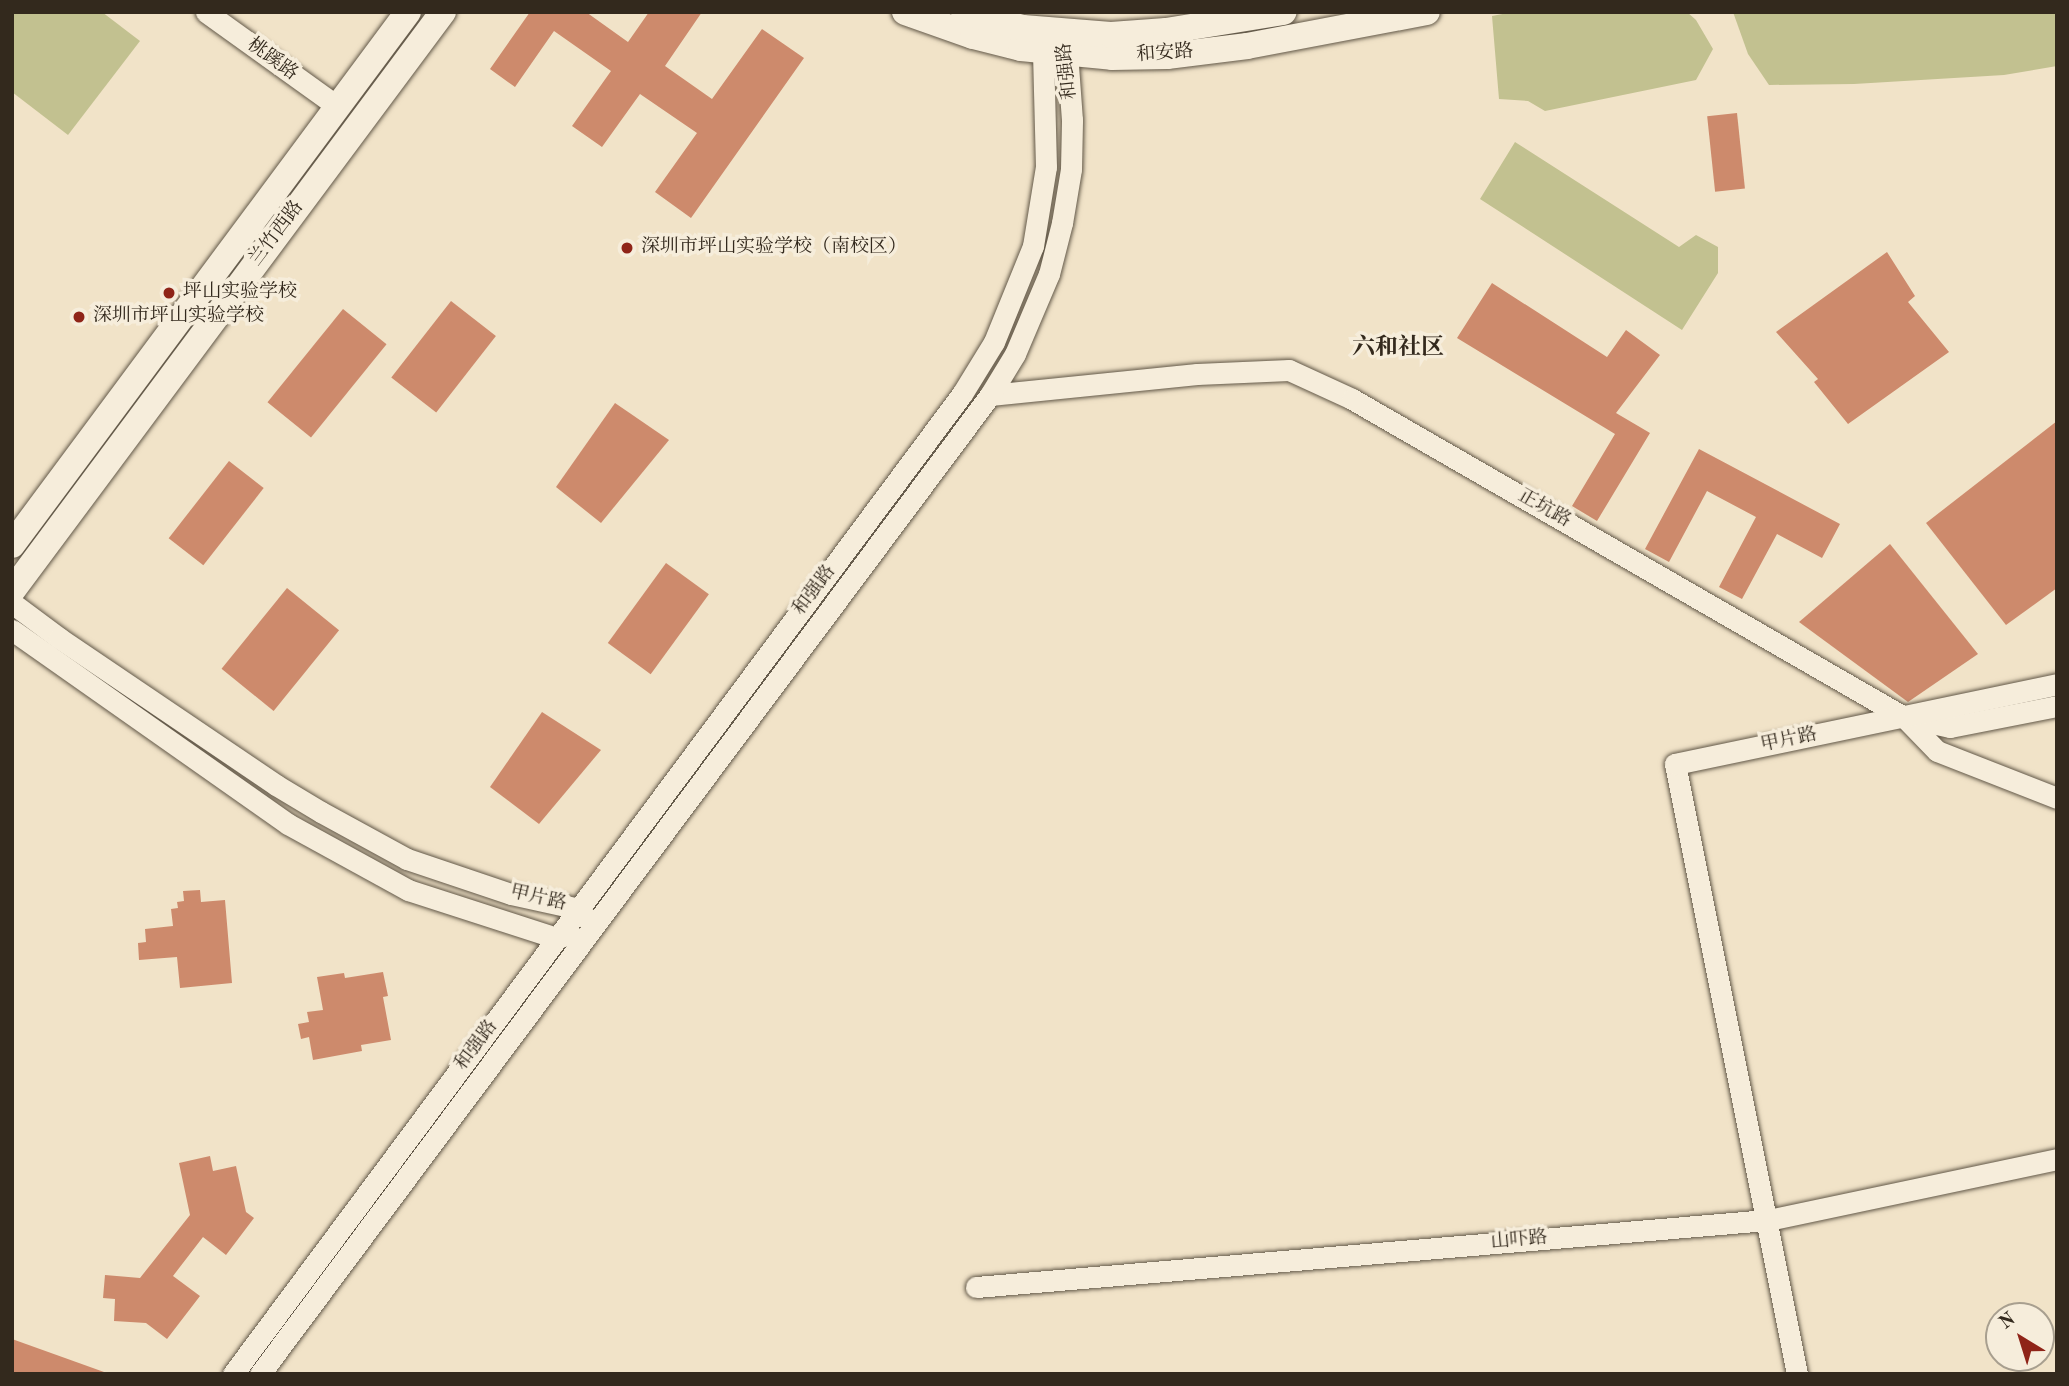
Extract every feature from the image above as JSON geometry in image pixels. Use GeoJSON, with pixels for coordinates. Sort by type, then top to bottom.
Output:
{"type":"FeatureCollection","features":[{"type":"Feature","properties":{"kind":"street","name":"桃蹊路"},"geometry":{"type":"LineString","coordinates":[[206,12],[338,107]]}},
{"type":"Feature","properties":{"kind":"street","name":"兰竹西路"},"geometry":{"type":"LineString","coordinates":[[12,545],[408,12]]}},
{"type":"Feature","properties":{"kind":"street","name":"兰竹西路"},"geometry":{"type":"LineString","coordinates":[[12,591],[443,12]]}},
{"type":"Feature","properties":{"kind":"street","name":"和安路"},"geometry":{"type":"LineString","coordinates":[[905,12],[973,36],[1058,46],[1247,46],[1427,12]]}},
{"type":"Feature","properties":{"kind":"street","name":"和安路"},"geometry":{"type":"LineString","coordinates":[[964,12],[1023,28],[1058,46]]}},
{"type":"Feature","properties":{"kind":"street","name":"和安路"},"geometry":{"type":"LineString","coordinates":[[1134,45],[1283,12]]}},
{"type":"Feature","properties":{"kind":"street","name":"和强路"},"geometry":{"type":"LineString","coordinates":[[260,1374],[990,395],[1033,317],[1049,274],[1062,223],[1071,169],[1072,120],[1058,46]]}},
{"type":"Feature","properties":{"kind":"street","name":"和强路"},"geometry":{"type":"LineString","coordinates":[[233,1374],[962,394],[994,342],[1033,246],[1042,205],[1046,144],[1058,46]]}},
{"type":"Feature","properties":{"kind":"street","name":"正坑路"},"geometry":{"type":"LineString","coordinates":[[990,395],[1198,374],[1289,370],[1352,398],[1904,717],[1937,751],[2057,798]]}},
{"type":"Feature","properties":{"kind":"street","name":"甲片路"},"geometry":{"type":"LineString","coordinates":[[12,603],[59,638],[276,785],[396,853],[511,894],[579,909],[594,927],[557,938],[408,890],[288,824],[12,630]]}},
{"type":"Feature","properties":{"kind":"street","name":"甲片路"},"geometry":{"type":"LineString","coordinates":[[1768,1220],[1675,764],[2057,684]]}},
{"type":"Feature","properties":{"kind":"street","name":"甲片路"},"geometry":{"type":"LineString","coordinates":[[1904,717],[1950,727],[2057,706]]}},
{"type":"Feature","properties":{"kind":"street","name":"山吓路"},"geometry":{"type":"LineString","coordinates":[[976,1287],[1768,1220],[2057,1159]]}},
{"type":"Feature","properties":{"kind":"street"},"geometry":{"type":"LineString","coordinates":[[1768,1220],[1797,1374]]}},
{"type":"Feature","properties":{"kind":"shaded area"},"geometry":{"type":"Polygon","coordinates":[[[12,12],[102,12],[140,41],[68,135],[12,92],[12,12]]]}},
{"type":"Feature","properties":{"kind":"shaded area"},"geometry":{"type":"Polygon","coordinates":[[[1513,12],[1687,12],[1696,20],[1713,49],[1696,80],[1545,111],[1528,101],[1499,99],[1492,16],[1513,12]]]}},
{"type":"Feature","properties":{"kind":"shaded area"},"geometry":{"type":"Polygon","coordinates":[[[1733,12],[2057,12],[2057,66],[2004,75],[1854,84],[1769,85],[1748,54],[1733,12]]]}},
{"type":"Feature","properties":{"kind":"shaded area"},"geometry":{"type":"Polygon","coordinates":[[[1515,142],[1679,247],[1696,235],[1718,247],[1718,273],[1682,330],[1480,199],[1515,142]]]}},
{"type":"Feature","properties":{"kind":"building"},"geometry":{"type":"Polygon","coordinates":[[[530,12],[586,12],[628,42],[649,12],[702,12],[665,66],[712,99],[762,29],[804,58],[691,218],[655,192],[697,133],[640,94],[602,147],[572,126],[611,71],[554,31],[515,87],[490,69],[530,12]]]}},
{"type":"Feature","properties":{"kind":"building"},"geometry":{"type":"Polygon","coordinates":[[[1737,113],[1745,189],[1715,192],[1707,116],[1737,113]]]}},
{"type":"Feature","properties":{"kind":"building"},"geometry":{"type":"Polygon","coordinates":[[[1887,252],[1915,296],[1908,302],[1949,352],[1848,424],[1814,382],[1818,379],[1776,332],[1887,252]]]}},
{"type":"Feature","properties":{"kind":"building"},"geometry":{"type":"Polygon","coordinates":[[[1492,283],[1607,357],[1626,330],[1660,355],[1616,413],[1650,433],[1597,521],[1572,506],[1615,434],[1457,338],[1492,283]]]}},
{"type":"Feature","properties":{"kind":"building"},"geometry":{"type":"Polygon","coordinates":[[[451,301],[496,336],[436,413],[391,377],[451,301]]]}},
{"type":"Feature","properties":{"kind":"building"},"geometry":{"type":"Polygon","coordinates":[[[343,309],[387,344],[311,437],[267,402],[343,309]]]}},
{"type":"Feature","properties":{"kind":"building"},"geometry":{"type":"Polygon","coordinates":[[[615,403],[669,440],[601,523],[556,487],[615,403]]]}},
{"type":"Feature","properties":{"kind":"building"},"geometry":{"type":"Polygon","coordinates":[[[2057,421],[2057,588],[2006,625],[1926,523],[2057,421]]]}},
{"type":"Feature","properties":{"kind":"building"},"geometry":{"type":"Polygon","coordinates":[[[1699,449],[1840,524],[1822,558],[1777,534],[1742,599],[1719,587],[1756,517],[1707,491],[1669,562],[1645,549],[1699,449]]]}},
{"type":"Feature","properties":{"kind":"building"},"geometry":{"type":"Polygon","coordinates":[[[229,461],[264,488],[203,565],[169,538],[229,461]]]}},
{"type":"Feature","properties":{"kind":"building"},"geometry":{"type":"Polygon","coordinates":[[[1890,544],[1978,654],[1908,702],[1799,622],[1890,544]]]}},
{"type":"Feature","properties":{"kind":"building"},"geometry":{"type":"Polygon","coordinates":[[[666,563],[709,594],[651,674],[608,643],[666,563]]]}},
{"type":"Feature","properties":{"kind":"building"},"geometry":{"type":"Polygon","coordinates":[[[287,588],[339,630],[274,711],[222,669],[287,588]]]}},
{"type":"Feature","properties":{"kind":"building"},"geometry":{"type":"Polygon","coordinates":[[[542,712],[601,750],[539,824],[490,787],[542,712]]]}},
{"type":"Feature","properties":{"kind":"building"},"geometry":{"type":"Polygon","coordinates":[[[200,890],[201,902],[225,900],[232,983],[180,988],[177,957],[139,960],[138,943],[146,942],[145,929],[173,926],[171,909],[178,908],[177,902],[184,901],[183,891],[200,890]]]}},
{"type":"Feature","properties":{"kind":"building"},"geometry":{"type":"Polygon","coordinates":[[[383,972],[388,996],[383,997],[391,1040],[361,1045],[362,1051],[313,1060],[309,1037],[301,1039],[298,1024],[309,1022],[307,1012],[323,1010],[317,977],[344,973],[345,978],[383,972]]]}},
{"type":"Feature","properties":{"kind":"building"},"geometry":{"type":"Polygon","coordinates":[[[210,1156],[213,1171],[236,1166],[246,1212],[254,1218],[226,1255],[203,1237],[173,1276],[200,1296],[167,1339],[146,1323],[114,1321],[115,1299],[103,1298],[105,1275],[140,1278],[190,1215],[179,1163],[210,1156]]]}},
{"type":"Feature","properties":{"kind":"building"},"geometry":{"type":"Polygon","coordinates":[[[12,1339],[104,1372],[12,1374],[12,1339]]]}},
{"type":"Feature","properties":{"kind":"place","name":"深圳市坪山实验学校（南校区）"},"geometry":{"type":"Point","coordinates":[627,248]}},
{"type":"Feature","properties":{"kind":"place","name":"坪山实验学校"},"geometry":{"type":"Point","coordinates":[169,293]}},
{"type":"Feature","properties":{"kind":"place","name":"深圳市坪山实验学校"},"geometry":{"type":"Point","coordinates":[79,317]}},
{"type":"Feature","properties":{"kind":"district","name":"六和社区"},"geometry":{"type":"Point","coordinates":[1398,348]}}]}
